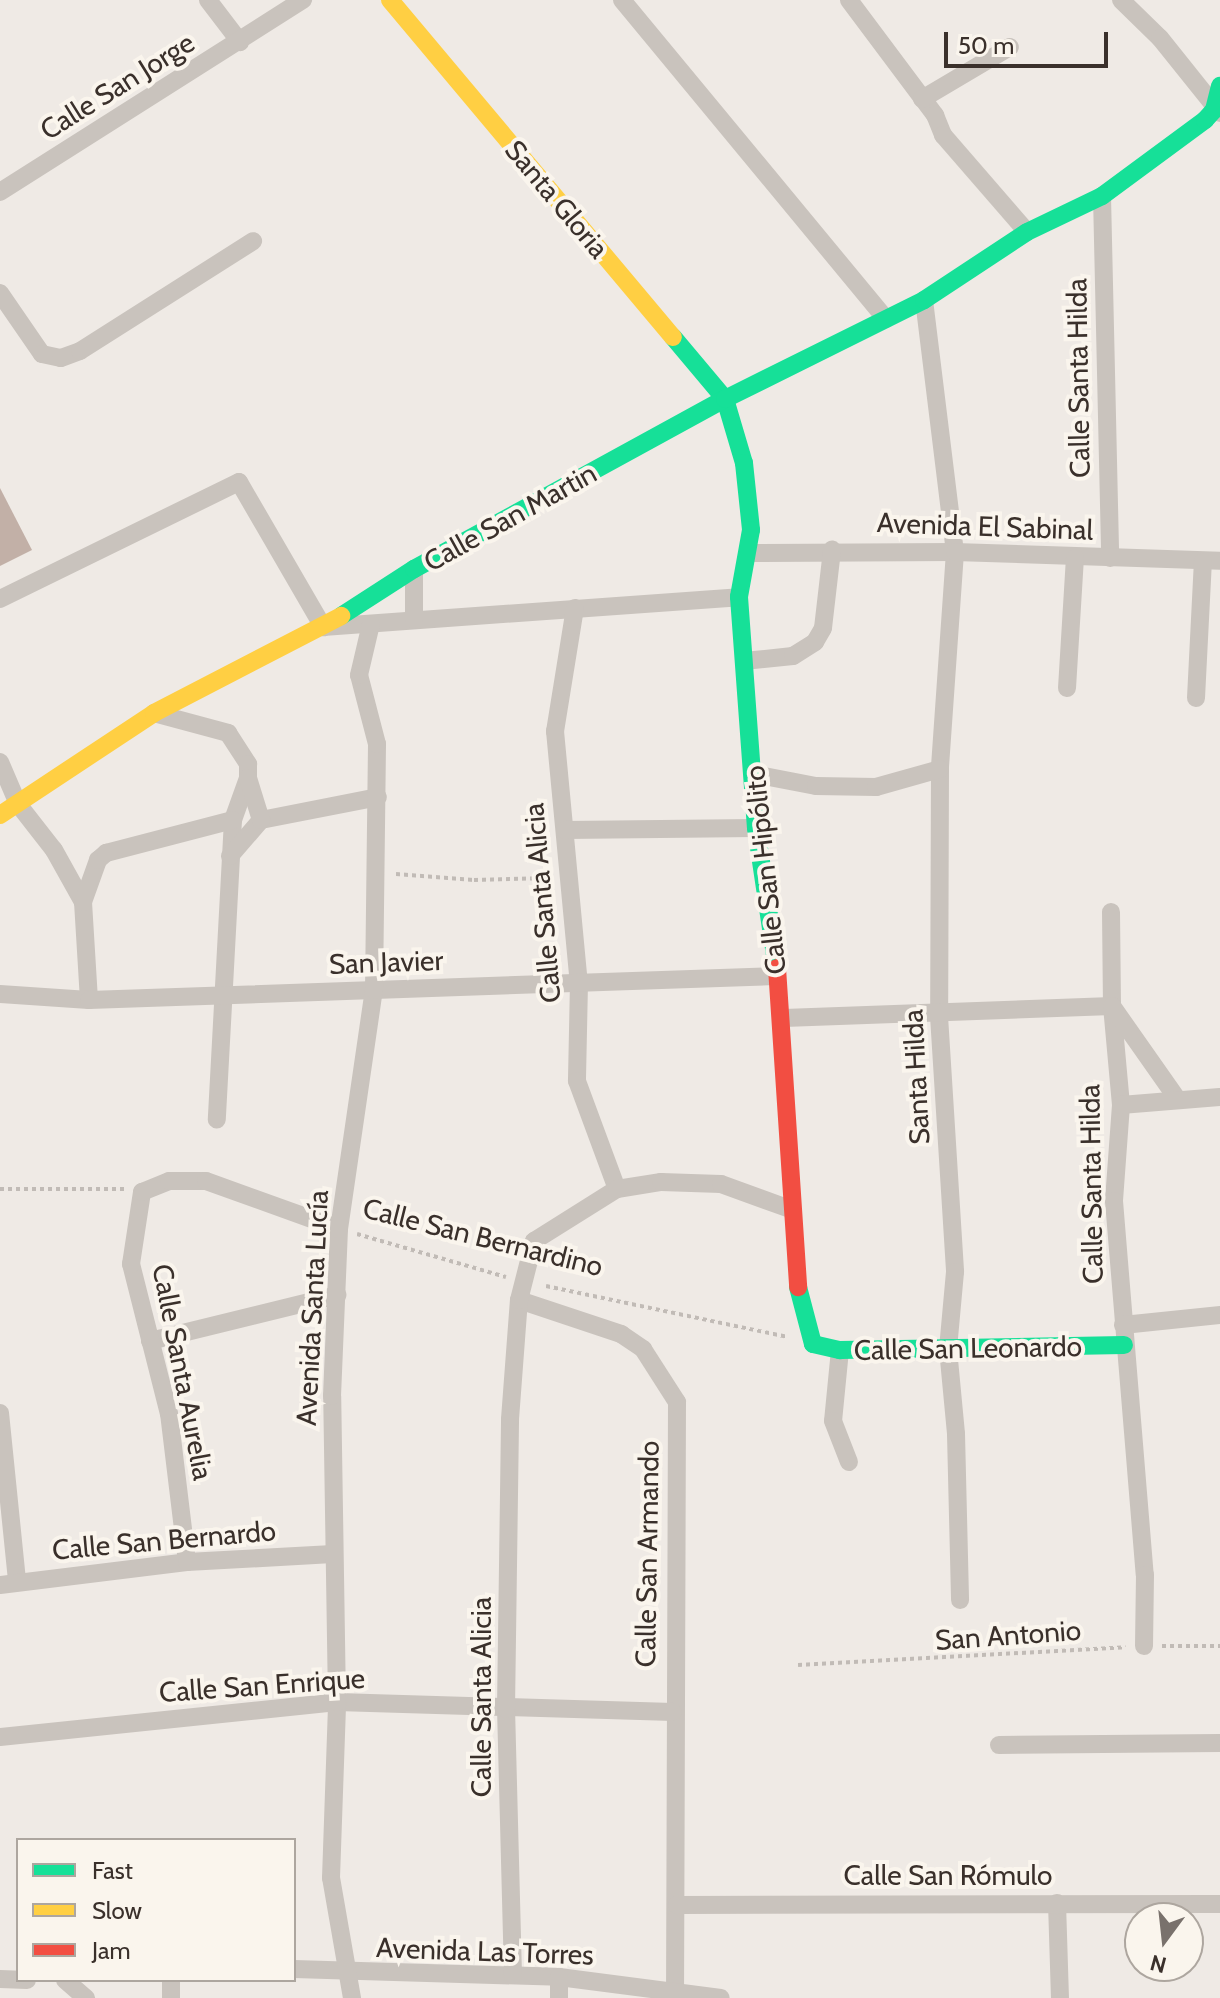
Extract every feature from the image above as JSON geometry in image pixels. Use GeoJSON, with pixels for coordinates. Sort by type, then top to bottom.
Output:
{"type":"FeatureCollection","features":[{"type":"Feature","properties":{"kind":"street"},"geometry":{"type":"LineString","coordinates":[[208,0],[240,42]]}},
{"type":"Feature","properties":{"kind":"street","name":"Calle San Jorge"},"geometry":{"type":"LineString","coordinates":[[0,192],[303,0]]}},
{"type":"Feature","properties":{"kind":"street","name":"Santa Gloria"},"geometry":{"type":"LineString","coordinates":[[390,0],[725,399]]}},
{"type":"Feature","properties":{"kind":"street"},"geometry":{"type":"LineString","coordinates":[[622,0],[886,319]]}},
{"type":"Feature","properties":{"kind":"street"},"geometry":{"type":"LineString","coordinates":[[849,0],[922,99],[943,135],[1027,232]]}},
{"type":"Feature","properties":{"kind":"street"},"geometry":{"type":"LineString","coordinates":[[1121,0],[1160,38],[1217,111]]}},
{"type":"Feature","properties":{"kind":"street"},"geometry":{"type":"LineString","coordinates":[[922,99],[1010,47]]}},
{"type":"Feature","properties":{"kind":"street"},"geometry":{"type":"LineString","coordinates":[[1217,111],[1220,86]]}},
{"type":"Feature","properties":{"kind":"street","name":"Calle San Martin"},"geometry":{"type":"LineString","coordinates":[[0,815],[154,713],[323,627],[414,569],[725,399],[924,300],[1027,232],[1102,196],[1217,111]]}},
{"type":"Feature","properties":{"kind":"street","name":"Calle Santa Hilda"},"geometry":{"type":"LineString","coordinates":[[1102,196],[1110,558]]}},
{"type":"Feature","properties":{"kind":"street"},"geometry":{"type":"LineString","coordinates":[[0,293],[42,354],[61,358],[80,351],[253,241]]}},
{"type":"Feature","properties":{"kind":"street","name":"Santa Hilda"},"geometry":{"type":"LineString","coordinates":[[924,300],[955,552],[940,769],[939,1016],[955,1272],[948,1349],[956,1434],[960,1600]]}},
{"type":"Feature","properties":{"kind":"street","name":"Calle San Hipólito"},"geometry":{"type":"LineString","coordinates":[[725,399],[744,463],[749,553],[739,597],[756,828],[775,976],[784,1018],[790,1209],[799,1292],[813,1344]]}},
{"type":"Feature","properties":{"kind":"street"},"geometry":{"type":"LineString","coordinates":[[0,599],[239,482],[323,627],[739,597]]}},
{"type":"Feature","properties":{"kind":"street"},"geometry":{"type":"LineString","coordinates":[[744,661],[793,656],[815,642],[823,628],[832,550]]}},
{"type":"Feature","properties":{"kind":"street","name":"Avenida El Sabinal"},"geometry":{"type":"LineString","coordinates":[[749,553],[832,550],[955,552],[1212,562]]}},
{"type":"Feature","properties":{"kind":"street"},"geometry":{"type":"LineString","coordinates":[[1067,688],[1075,558]]}},
{"type":"Feature","properties":{"kind":"street"},"geometry":{"type":"LineString","coordinates":[[1196,698],[1212,562]]}},
{"type":"Feature","properties":{"kind":"street"},"geometry":{"type":"LineString","coordinates":[[414,569],[414,620]]}},
{"type":"Feature","properties":{"kind":"street","name":"Calle Santa Alicia"},"geometry":{"type":"LineString","coordinates":[[513,1975],[506,1709],[510,1419],[521,1291],[534,1241],[617,1189],[577,1081],[579,983],[565,878],[565,830],[555,731],[575,608]]}},
{"type":"Feature","properties":{"kind":"street","name":"Avenida Santa Lucía"},"geometry":{"type":"LineString","coordinates":[[352,1998],[331,1878],[337,1702],[333,1554],[339,1229],[374,990],[378,872],[375,731],[359,675],[371,624]]}},
{"type":"Feature","properties":{"kind":"street"},"geometry":{"type":"LineString","coordinates":[[154,713],[228,733],[240,745],[261,820]]}},
{"type":"Feature","properties":{"kind":"street"},"geometry":{"type":"LineString","coordinates":[[0,762],[18,804],[54,850],[83,902]]}},
{"type":"Feature","properties":{"kind":"street"},"geometry":{"type":"LineString","coordinates":[[754,774],[816,786],[876,787],[940,769]]}},
{"type":"Feature","properties":{"kind":"street"},"geometry":{"type":"LineString","coordinates":[[217,1120],[233,820],[248,778]]}},
{"type":"Feature","properties":{"kind":"street"},"geometry":{"type":"LineString","coordinates":[[230,856],[261,820],[378,797]]}},
{"type":"Feature","properties":{"kind":"street"},"geometry":{"type":"LineString","coordinates":[[89,1000],[83,902],[98,860],[106,853],[233,820]]}},
{"type":"Feature","properties":{"kind":"street"},"geometry":{"type":"LineString","coordinates":[[565,830],[756,828]]}},
{"type":"Feature","properties":{"kind":"street","name":"Calle Santa Hilda"},"geometry":{"type":"LineString","coordinates":[[1111,912],[1112,1006],[1121,1105],[1114,1201],[1145,1575],[1144,1646]]}},
{"type":"Feature","properties":{"kind":"street","name":"San Javier"},"geometry":{"type":"LineString","coordinates":[[0,994],[89,1000],[775,976]]}},
{"type":"Feature","properties":{"kind":"street"},"geometry":{"type":"LineString","coordinates":[[784,1018],[939,1016],[1112,1006],[1178,1100]]}},
{"type":"Feature","properties":{"kind":"street"},"geometry":{"type":"LineString","coordinates":[[1121,1105],[1220,1097]]}},
{"type":"Feature","properties":{"kind":"street","name":"Calle San Bernardino"},"geometry":{"type":"LineString","coordinates":[[142,1192],[169,1181],[206,1181],[339,1229]]}},
{"type":"Feature","properties":{"kind":"street"},"geometry":{"type":"LineString","coordinates":[[617,1189],[661,1182],[721,1184],[790,1209]]}},
{"type":"Feature","properties":{"kind":"street","name":"Calle Santa Aurelia"},"geometry":{"type":"LineString","coordinates":[[142,1192],[131,1264],[169,1414],[187,1562]]}},
{"type":"Feature","properties":{"kind":"street","name":"Calle San Armando"},"geometry":{"type":"LineString","coordinates":[[521,1291],[621,1334],[643,1349],[677,1402],[673,1712],[677,1905],[675,1991]]}},
{"type":"Feature","properties":{"kind":"street"},"geometry":{"type":"LineString","coordinates":[[150,1341],[337,1295]]}},
{"type":"Feature","properties":{"kind":"street"},"geometry":{"type":"LineString","coordinates":[[1123,1325],[1220,1315]]}},
{"type":"Feature","properties":{"kind":"street","name":"Calle San Leonardo"},"geometry":{"type":"LineString","coordinates":[[813,1344],[840,1350],[1124,1345]]}},
{"type":"Feature","properties":{"kind":"street"},"geometry":{"type":"LineString","coordinates":[[840,1350],[833,1421],[849,1462]]}},
{"type":"Feature","properties":{"kind":"street"},"geometry":{"type":"LineString","coordinates":[[0,1413],[8,1583]]}},
{"type":"Feature","properties":{"kind":"street","name":"Calle San Bernardo"},"geometry":{"type":"LineString","coordinates":[[8,1583],[187,1562],[333,1554]]}},
{"type":"Feature","properties":{"kind":"street","name":"Calle San Enrique"},"geometry":{"type":"LineString","coordinates":[[0,1737],[337,1702],[673,1712]]}},
{"type":"Feature","properties":{"kind":"street"},"geometry":{"type":"LineString","coordinates":[[999,1745],[1220,1743]]}},
{"type":"Feature","properties":{"kind":"street"},"geometry":{"type":"LineString","coordinates":[[1057,1903],[1060,1998]]}},
{"type":"Feature","properties":{"kind":"street","name":"Calle San Rómulo"},"geometry":{"type":"LineString","coordinates":[[677,1905],[1220,1904]]}},
{"type":"Feature","properties":{"kind":"street","name":"Avenida Las Torres"},"geometry":{"type":"LineString","coordinates":[[296,1969],[348,1974],[559,1977],[721,1998]]}},
{"type":"Feature","properties":{"kind":"street"},"geometry":{"type":"LineString","coordinates":[[559,1977],[559,1998]]}},
{"type":"Feature","properties":{"kind":"street"},"geometry":{"type":"LineString","coordinates":[[67,1982],[86,1998]]}},
{"type":"Feature","properties":{"kind":"street"},"geometry":{"type":"LineString","coordinates":[[624,1998],[643,1990]]}},
{"type":"Feature","properties":{"kind":"path"},"geometry":{"type":"LineString","coordinates":[[378,872],[474,880],[565,878]]}},
{"type":"Feature","properties":{"kind":"path"},"geometry":{"type":"LineString","coordinates":[[0,1189],[103,1185],[142,1192]]}},
{"type":"Feature","properties":{"kind":"path","name":"Calle San Bernardino"},"geometry":{"type":"LineString","coordinates":[[339,1229],[521,1291],[671,1309],[813,1344]]}},
{"type":"Feature","properties":{"kind":"path","name":"San Antonio"},"geometry":{"type":"LineString","coordinates":[[798,1665],[1144,1646],[1220,1646]]}},
{"type":"Feature","properties":{"kind":"building"},"geometry":{"type":"Polygon","coordinates":[[[0,488],[32,550],[0,566],[0,488]]]}},
{"type":"Feature","properties":{"kind":"traffic: fast"},"geometry":{"type":"LineString","coordinates":[[341,616],[414,569],[725,399],[924,300],[1027,232],[1102,196],[1205,120],[1214,110],[1220,86]]}},
{"type":"Feature","properties":{"kind":"traffic: fast"},"geometry":{"type":"LineString","coordinates":[[673,337],[725,399],[744,463],[751,530],[739,597],[756,828],[777,968]]}},
{"type":"Feature","properties":{"kind":"traffic: fast"},"geometry":{"type":"LineString","coordinates":[[798,1287],[813,1344],[840,1350],[1124,1345]]}},
{"type":"Feature","properties":{"kind":"traffic: slow"},"geometry":{"type":"LineString","coordinates":[[390,0],[673,337]]}},
{"type":"Feature","properties":{"kind":"traffic: slow"},"geometry":{"type":"LineString","coordinates":[[0,815],[154,713],[341,616]]}},
{"type":"Feature","properties":{"kind":"traffic: jam"},"geometry":{"type":"LineString","coordinates":[[777,968],[798,1287]]}}]}
